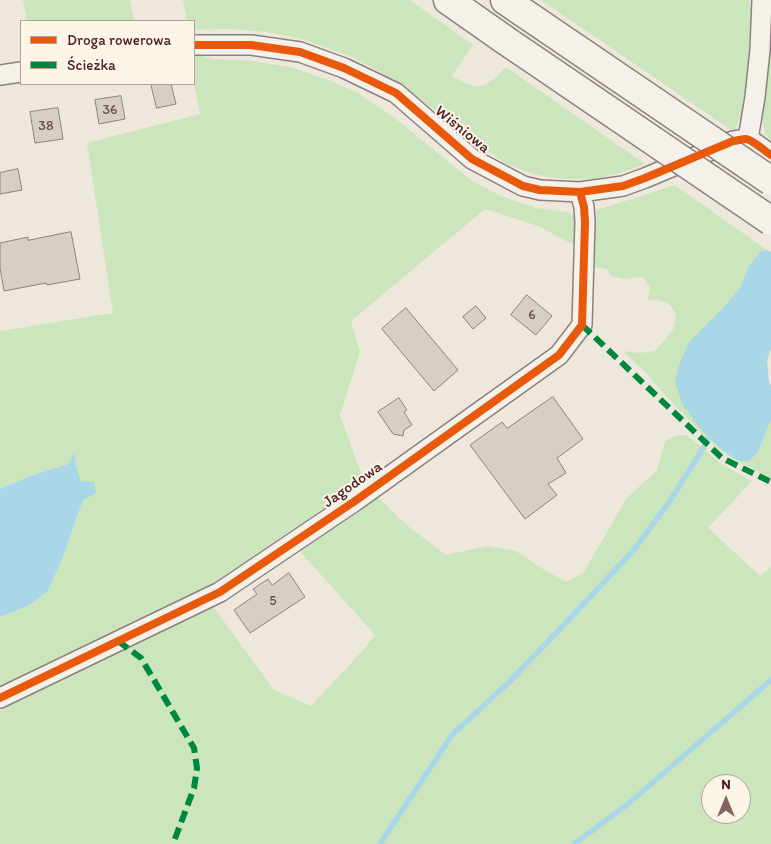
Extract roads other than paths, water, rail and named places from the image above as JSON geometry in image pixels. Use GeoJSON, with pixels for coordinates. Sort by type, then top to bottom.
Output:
{"type":"FeatureCollection","features":[{"type":"Feature","properties":{"kind":"highway"},"geometry":{"type":"LineString","coordinates":[[448,0],[771,222]]}},
{"type":"Feature","properties":{"kind":"highway"},"geometry":{"type":"LineString","coordinates":[[513,6],[771,181]]}},
{"type":"Feature","properties":{"kind":"street"},"geometry":{"type":"LineString","coordinates":[[762,0],[760,50],[748,139],[771,155]]}},
{"type":"Feature","properties":{"kind":"street","name":"Wiśniowa"},"geometry":{"type":"LineString","coordinates":[[195,45],[250,45],[300,52],[344,68],[396,94],[472,159],[523,186],[540,190],[580,192],[623,186],[733,142],[748,139]]}},
{"type":"Feature","properties":{"kind":"street"},"geometry":{"type":"LineString","coordinates":[[0,75],[20,72]]}},
{"type":"Feature","properties":{"kind":"street","name":"Jagodowa"},"geometry":{"type":"LineString","coordinates":[[0,698],[220,592],[355,501],[559,355],[582,325],[585,222],[580,192]]}},
{"type":"Feature","properties":{"kind":"water"},"geometry":{"type":"Polygon","coordinates":[[[767,250],[771,252],[771,349],[767,361],[771,386],[771,420],[758,452],[749,461],[738,461],[721,449],[698,426],[682,404],[675,381],[680,362],[689,342],[740,288],[748,268],[760,251],[767,250]]]}},
{"type":"Feature","properties":{"kind":"water"},"geometry":{"type":"Polygon","coordinates":[[[74,453],[81,481],[94,482],[96,493],[83,500],[62,559],[48,591],[28,606],[0,617],[0,489],[30,476],[68,464],[74,453]]]}},
{"type":"Feature","properties":{"kind":"waterway"},"geometry":{"type":"LineString","coordinates":[[707,441],[713,431]]}},
{"type":"Feature","properties":{"kind":"waterway"},"geometry":{"type":"LineString","coordinates":[[380,844],[452,735],[508,683],[633,551],[670,501],[705,445]]}},
{"type":"Feature","properties":{"kind":"waterway"},"geometry":{"type":"LineString","coordinates":[[574,844],[628,804],[771,680]]}}]}
